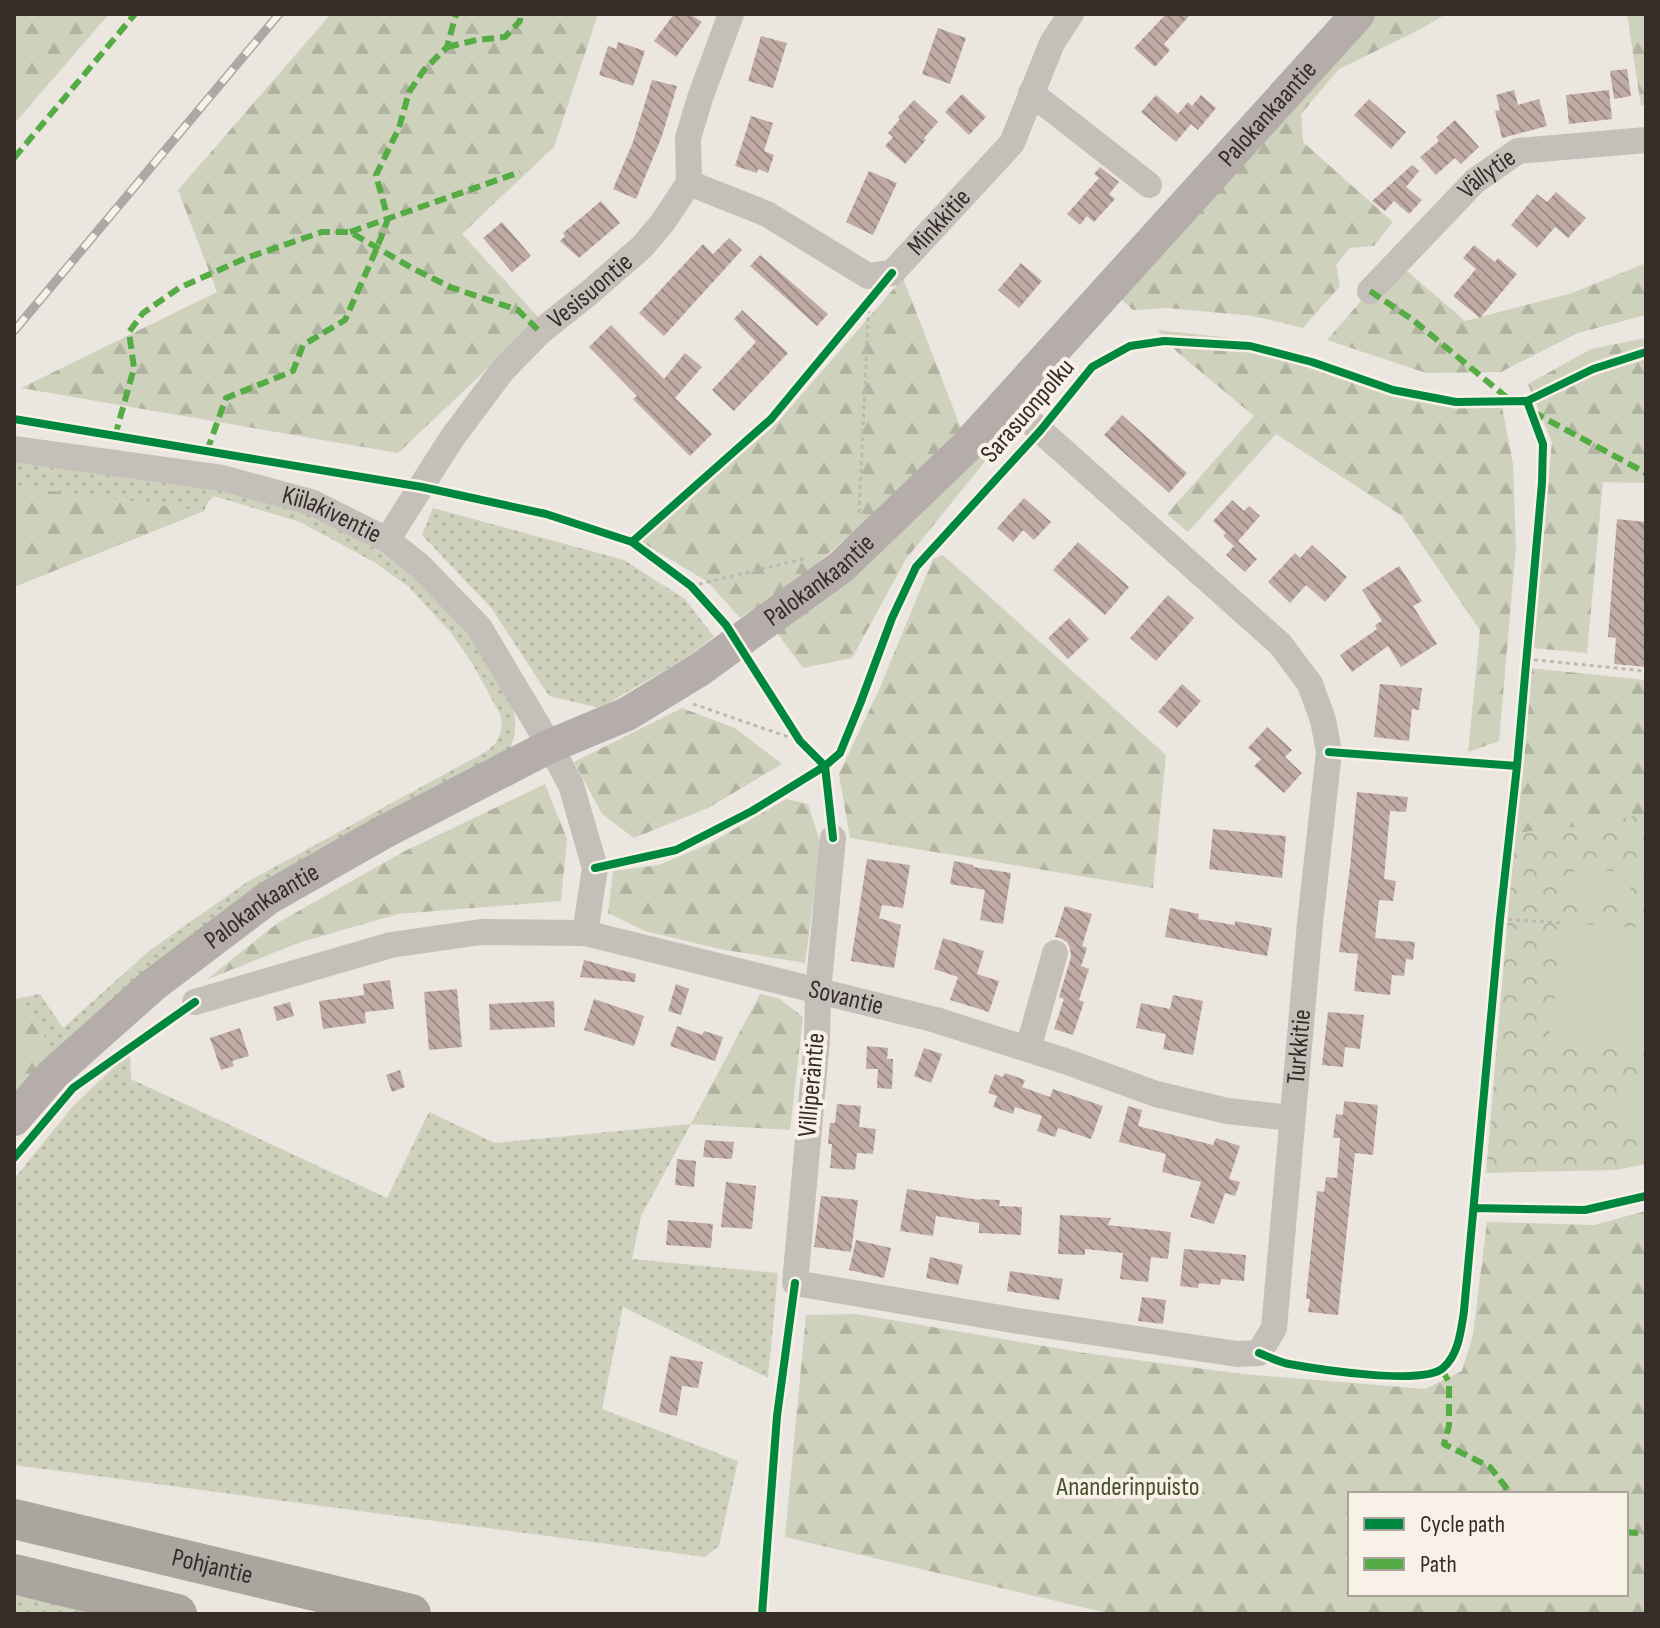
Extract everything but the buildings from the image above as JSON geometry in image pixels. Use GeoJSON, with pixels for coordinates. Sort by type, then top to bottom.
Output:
{"type":"FeatureCollection","features":[{"type":"Feature","properties":{"kind":"highway","name":"Pohjantie"},"geometry":{"type":"LineString","coordinates":[[14,1519],[411,1614]]}},
{"type":"Feature","properties":{"kind":"highway","name":"Pohjantie"},"geometry":{"type":"LineString","coordinates":[[14,1574],[177,1614]]}},
{"type":"Feature","properties":{"kind":"main road","name":"Palokankaantie"},"geometry":{"type":"LineString","coordinates":[[14,1119],[53,1074],[153,985],[268,898],[382,833],[550,746],[627,714],[699,670],[841,567],[965,448],[1358,14]]}},
{"type":"Feature","properties":{"kind":"street"},"geometry":{"type":"LineString","coordinates":[[689,183],[688,138],[731,14]]}},
{"type":"Feature","properties":{"kind":"street","name":"Minkkitie"},"geometry":{"type":"LineString","coordinates":[[689,183],[767,214],[868,276],[892,273],[1012,143],[1052,43],[1071,14]]}},
{"type":"Feature","properties":{"kind":"street"},"geometry":{"type":"LineString","coordinates":[[1031,93],[1149,185]]}},
{"type":"Feature","properties":{"kind":"street","name":"Vällytie"},"geometry":{"type":"LineString","coordinates":[[1370,291],[1475,181],[1518,151],[1646,140]]}},
{"type":"Feature","properties":{"kind":"street","name":"Vesisuontie"},"geometry":{"type":"LineString","coordinates":[[387,540],[452,438],[502,371],[540,332],[642,247],[689,183]]}},
{"type":"Feature","properties":{"kind":"street","name":"Turkkitie"},"geometry":{"type":"LineString","coordinates":[[795,1283],[1237,1354],[1259,1353],[1274,1328],[1329,752],[1323,720],[1310,684],[1280,644],[1007,401]]}},
{"type":"Feature","properties":{"kind":"street","name":"Kiilakiventie"},"geometry":{"type":"LineString","coordinates":[[14,449],[222,478],[311,502],[387,540],[420,566],[479,627],[550,746]]}},
{"type":"Feature","properties":{"kind":"street"},"geometry":{"type":"LineString","coordinates":[[195,1002],[391,945],[481,932],[585,933],[595,868],[571,785],[550,746]]}},
{"type":"Feature","properties":{"kind":"street","name":"Villiperäntie"},"geometry":{"type":"LineString","coordinates":[[795,1283],[833,838]]}},
{"type":"Feature","properties":{"kind":"street","name":"Sovantie"},"geometry":{"type":"LineString","coordinates":[[585,933],[936,1020],[1156,1094],[1227,1111],[1292,1118]]}},
{"type":"Feature","properties":{"kind":"street"},"geometry":{"type":"LineString","coordinates":[[1028,1049],[1055,953]]}},
{"type":"Feature","properties":{"kind":"path"},"geometry":{"type":"LineString","coordinates":[[859,310],[892,273]]}},
{"type":"Feature","properties":{"kind":"path"},"geometry":{"type":"LineString","coordinates":[[859,519],[869,298]]}},
{"type":"Feature","properties":{"kind":"path"},"geometry":{"type":"LineString","coordinates":[[691,586],[816,556]]}},
{"type":"Feature","properties":{"kind":"path"},"geometry":{"type":"LineString","coordinates":[[679,577],[699,596]]}},
{"type":"Feature","properties":{"kind":"path"},"geometry":{"type":"LineString","coordinates":[[1525,674],[1527,644]]}},
{"type":"Feature","properties":{"kind":"path"},"geometry":{"type":"LineString","coordinates":[[1526,659],[1646,671]]}},
{"type":"Feature","properties":{"kind":"path"},"geometry":{"type":"LineString","coordinates":[[686,701],[800,741]]}},
{"type":"Feature","properties":{"kind":"path"},"geometry":{"type":"LineString","coordinates":[[792,728],[808,749]]}},
{"type":"Feature","properties":{"kind":"path"},"geometry":{"type":"LineString","coordinates":[[1499,934],[1502,903]]}},
{"type":"Feature","properties":{"kind":"path"},"geometry":{"type":"LineString","coordinates":[[1500,919],[1562,923]]}},
{"type":"Feature","properties":{"kind":"green space"},"geometry":{"type":"Polygon","coordinates":[[[14,14],[109,14],[14,124],[14,14]]]}},
{"type":"Feature","properties":{"kind":"green space"},"geometry":{"type":"Polygon","coordinates":[[[331,14],[598,14],[554,147],[462,234],[540,319],[398,453],[21,388],[217,292],[178,190],[331,14]]]}},
{"type":"Feature","properties":{"kind":"green space"},"geometry":{"type":"Polygon","coordinates":[[[1367,14],[1446,14],[1339,69],[1301,114],[1303,142],[1393,222],[1374,246],[1350,248],[1336,265],[1340,286],[1303,328],[1253,316],[1168,308],[1133,310],[1116,295],[1367,14]]]}},
{"type":"Feature","properties":{"kind":"green space"},"geometry":{"type":"Polygon","coordinates":[[[1627,14],[1646,14],[1646,105],[1641,106],[1627,14]]]}},
{"type":"Feature","properties":{"kind":"green space"},"geometry":{"type":"Polygon","coordinates":[[[1646,263],[1646,315],[1578,333],[1501,372],[1426,373],[1327,340],[1388,270],[1407,271],[1465,321],[1572,293],[1646,263]]]}},
{"type":"Feature","properties":{"kind":"green space"},"geometry":{"type":"Polygon","coordinates":[[[903,278],[962,431],[797,581],[740,618],[708,582],[641,542],[776,424],[903,278]]]}},
{"type":"Feature","properties":{"kind":"green space"},"geometry":{"type":"Polygon","coordinates":[[[1158,330],[1248,340],[1389,389],[1456,402],[1501,401],[1513,464],[1516,546],[1499,741],[1468,752],[1480,630],[1402,516],[1276,434],[1188,532],[1167,514],[1254,416],[1177,352],[1158,330]]]}},
{"type":"Feature","properties":{"kind":"green space"},"geometry":{"type":"Polygon","coordinates":[[[1646,338],[1646,483],[1603,482],[1587,653],[1532,648],[1552,442],[1528,384],[1591,349],[1646,338]]]}},
{"type":"Feature","properties":{"kind":"green space"},"geometry":{"type":"Polygon","coordinates":[[[1000,425],[1012,428],[906,559],[852,658],[803,668],[771,625],[1000,425]]]}},
{"type":"Feature","properties":{"kind":"green space"},"geometry":{"type":"Polygon","coordinates":[[[14,459],[221,489],[305,513],[343,530],[414,577],[469,633],[512,704],[515,734],[511,746],[503,755],[378,824],[14,1102],[14,1089],[43,1060],[27,1005],[14,1009],[14,999],[40,994],[63,1028],[149,951],[247,882],[487,751],[496,743],[502,725],[500,714],[472,663],[451,633],[409,587],[374,562],[300,522],[214,496],[204,511],[14,486],[14,459]]]}},
{"type":"Feature","properties":{"kind":"green space"},"geometry":{"type":"Polygon","coordinates":[[[14,486],[204,511],[14,587],[14,486]]]}},
{"type":"Feature","properties":{"kind":"green space"},"geometry":{"type":"Polygon","coordinates":[[[433,508],[624,560],[685,599],[714,637],[686,658],[600,708],[549,696],[492,609],[422,535],[433,508]]]}},
{"type":"Feature","properties":{"kind":"green space"},"geometry":{"type":"Polygon","coordinates":[[[943,555],[1166,755],[1153,888],[850,838],[839,774],[878,692],[933,559],[943,555]]]}},
{"type":"Feature","properties":{"kind":"green space"},"geometry":{"type":"Polygon","coordinates":[[[1530,668],[1646,680],[1646,863],[1555,829],[1515,833],[1530,668]]]}},
{"type":"Feature","properties":{"kind":"green space"},"geometry":{"type":"Polygon","coordinates":[[[682,708],[735,728],[782,764],[708,808],[634,838],[602,814],[574,762],[682,708]]]}},
{"type":"Feature","properties":{"kind":"green space"},"geometry":{"type":"Polygon","coordinates":[[[545,784],[567,839],[561,901],[398,914],[298,943],[206,980],[279,922],[405,851],[545,784]]]}},
{"type":"Feature","properties":{"kind":"green space"},"geometry":{"type":"Polygon","coordinates":[[[786,799],[808,804],[821,845],[805,963],[720,949],[645,931],[608,913],[613,871],[659,865],[709,844],[786,799]]]}},
{"type":"Feature","properties":{"kind":"green space"},"geometry":{"type":"Polygon","coordinates":[[[1646,813],[1646,1164],[1616,1170],[1486,1173],[1515,833],[1597,825],[1646,813]]]}},
{"type":"Feature","properties":{"kind":"green space"},"geometry":{"type":"Polygon","coordinates":[[[1574,869],[1631,872],[1630,902],[1573,900],[1574,869]]]}},
{"type":"Feature","properties":{"kind":"green space"},"geometry":{"type":"Polygon","coordinates":[[[1562,923],[1646,928],[1646,1051],[1549,1043],[1562,923]]]}},
{"type":"Feature","properties":{"kind":"green space"},"geometry":{"type":"Polygon","coordinates":[[[760,994],[780,999],[803,1017],[790,1130],[691,1124],[760,994]]]}},
{"type":"Feature","properties":{"kind":"green space"},"geometry":{"type":"Polygon","coordinates":[[[26,1004],[43,1032],[46,1047],[38,1066],[14,1089],[14,1009],[26,1004]]]}},
{"type":"Feature","properties":{"kind":"green space"},"geometry":{"type":"Polygon","coordinates":[[[130,1052],[131,1079],[387,1198],[429,1112],[495,1143],[691,1124],[641,1216],[632,1259],[778,1273],[768,1378],[623,1307],[602,1409],[738,1461],[719,1546],[705,1557],[14,1465],[14,1179],[74,1105],[130,1052]]]}},
{"type":"Feature","properties":{"kind":"green space"},"geometry":{"type":"Polygon","coordinates":[[[1626,1078],[1646,1081],[1646,1133],[1620,1130],[1626,1078]]]}},
{"type":"Feature","properties":{"kind":"green space","name":"Ananderinpuisto"},"geometry":{"type":"Polygon","coordinates":[[[1646,1211],[1646,1614],[1111,1614],[785,1537],[806,1315],[856,1314],[1085,1353],[1242,1374],[1425,1389],[1462,1371],[1473,1335],[1487,1222],[1594,1225],[1646,1211]]]}},
{"type":"Feature","properties":{"kind":"green space"},"geometry":{"type":"Polygon","coordinates":[[[14,1592],[104,1614],[14,1614],[14,1592]]]}},
{"type":"Feature","properties":{"kind":"railway"},"geometry":{"type":"LineString","coordinates":[[14,331],[279,14]]}},
{"type":"Feature","properties":{"kind":"marked path"},"geometry":{"type":"LineString","coordinates":[[14,158],[135,14]]}},
{"type":"Feature","properties":{"kind":"marked path"},"geometry":{"type":"LineString","coordinates":[[207,451],[226,398],[293,371],[303,345],[345,320],[388,219],[376,175],[399,128],[409,92],[424,70],[447,47],[456,14]]}},
{"type":"Feature","properties":{"kind":"marked path"},"geometry":{"type":"LineString","coordinates":[[447,47],[505,37],[520,21],[520,14]]}},
{"type":"Feature","properties":{"kind":"marked path"},"geometry":{"type":"LineString","coordinates":[[350,232],[520,172]]}},
{"type":"Feature","properties":{"kind":"marked path"},"geometry":{"type":"LineString","coordinates":[[115,436],[134,368],[129,332],[143,313],[179,288],[246,258],[322,232],[350,232],[450,287],[518,310],[540,332]]}},
{"type":"Feature","properties":{"kind":"marked path"},"geometry":{"type":"LineString","coordinates":[[1370,291],[1413,320],[1511,401]]}},
{"type":"Feature","properties":{"kind":"marked path"},"geometry":{"type":"LineString","coordinates":[[1533,412],[1646,473]]}},
{"type":"Feature","properties":{"kind":"marked path"},"geometry":{"type":"LineString","coordinates":[[1442,1370],[1449,1382],[1449,1426],[1444,1444],[1490,1467],[1509,1492]]}},
{"type":"Feature","properties":{"kind":"marked path"},"geometry":{"type":"LineString","coordinates":[[1628,1532],[1646,1534]]}},
{"type":"Feature","properties":{"kind":"cycle path"},"geometry":{"type":"LineString","coordinates":[[632,542],[771,419],[892,273]]}},
{"type":"Feature","properties":{"kind":"cycle path","name":"Sarasuonpolku"},"geometry":{"type":"LineString","coordinates":[[595,868],[676,850],[752,811],[825,766],[840,753],[892,618],[916,567],[1040,431],[1092,367],[1130,346],[1164,341],[1250,346],[1312,362],[1393,390],[1456,402],[1527,401],[1593,369],[1646,352]]}},
{"type":"Feature","properties":{"kind":"cycle path"},"geometry":{"type":"LineString","coordinates":[[1259,1353],[1285,1363],[1322,1369],[1369,1375],[1415,1376],[1443,1368],[1453,1356],[1458,1341],[1464,1311],[1542,483],[1543,444],[1527,401]]}},
{"type":"Feature","properties":{"kind":"cycle path"},"geometry":{"type":"LineString","coordinates":[[14,419],[422,487],[546,514],[632,542],[691,586],[726,625],[800,741],[825,766],[833,838]]}},
{"type":"Feature","properties":{"kind":"cycle path"},"geometry":{"type":"LineString","coordinates":[[1329,752],[1517,766]]}},
{"type":"Feature","properties":{"kind":"cycle path"},"geometry":{"type":"LineString","coordinates":[[14,1158],[73,1088],[195,1002]]}},
{"type":"Feature","properties":{"kind":"cycle path"},"geometry":{"type":"LineString","coordinates":[[1474,1208],[1585,1210],[1646,1196]]}},
{"type":"Feature","properties":{"kind":"cycle path"},"geometry":{"type":"LineString","coordinates":[[762,1614],[777,1416],[795,1283]]}}]}
